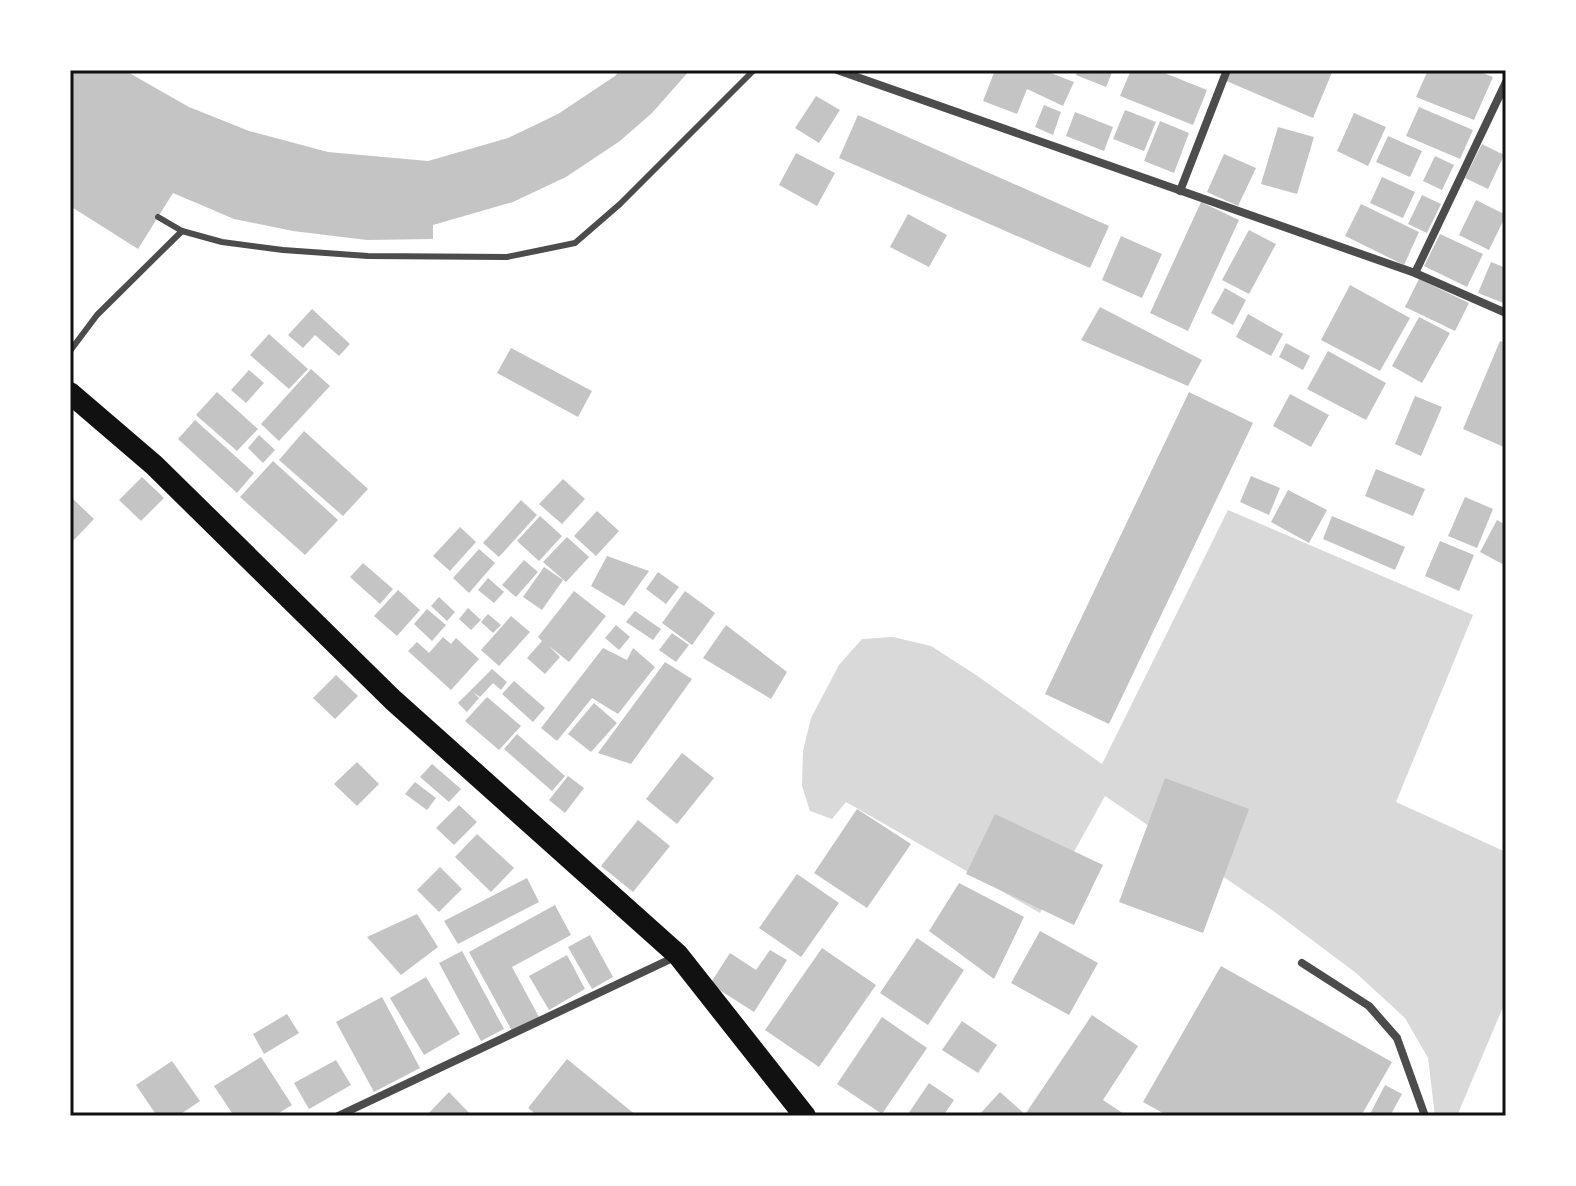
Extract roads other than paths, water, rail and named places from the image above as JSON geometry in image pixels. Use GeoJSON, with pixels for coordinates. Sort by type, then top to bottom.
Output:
{"type":"FeatureCollection","features":[{"type":"Feature","properties":{"kind":"highway"},"geometry":{"type":"LineString","coordinates":[[70,393],[154,465],[393,700],[678,955],[805,1116]]}},
{"type":"Feature","properties":{"kind":"street"},"geometry":{"type":"LineString","coordinates":[[837,70],[1415,273],[1506,313]]}},
{"type":"Feature","properties":{"kind":"street"},"geometry":{"type":"LineString","coordinates":[[1180,191],[1227,70]]}},
{"type":"Feature","properties":{"kind":"street"},"geometry":{"type":"LineString","coordinates":[[1415,273],[1506,82]]}},
{"type":"Feature","properties":{"kind":"street"},"geometry":{"type":"LineString","coordinates":[[338,1116],[678,955]]}},
{"type":"Feature","properties":{"kind":"street"},"geometry":{"type":"LineString","coordinates":[[1302,963],[1369,1006],[1397,1038],[1425,1116]]}},
{"type":"Feature","properties":{"kind":"lane"},"geometry":{"type":"LineString","coordinates":[[158,217],[182,231],[222,242],[368,256],[507,257],[575,243],[620,204],[754,70]]}},
{"type":"Feature","properties":{"kind":"lane"},"geometry":{"type":"LineString","coordinates":[[70,351],[97,315],[182,231]]}}]}
